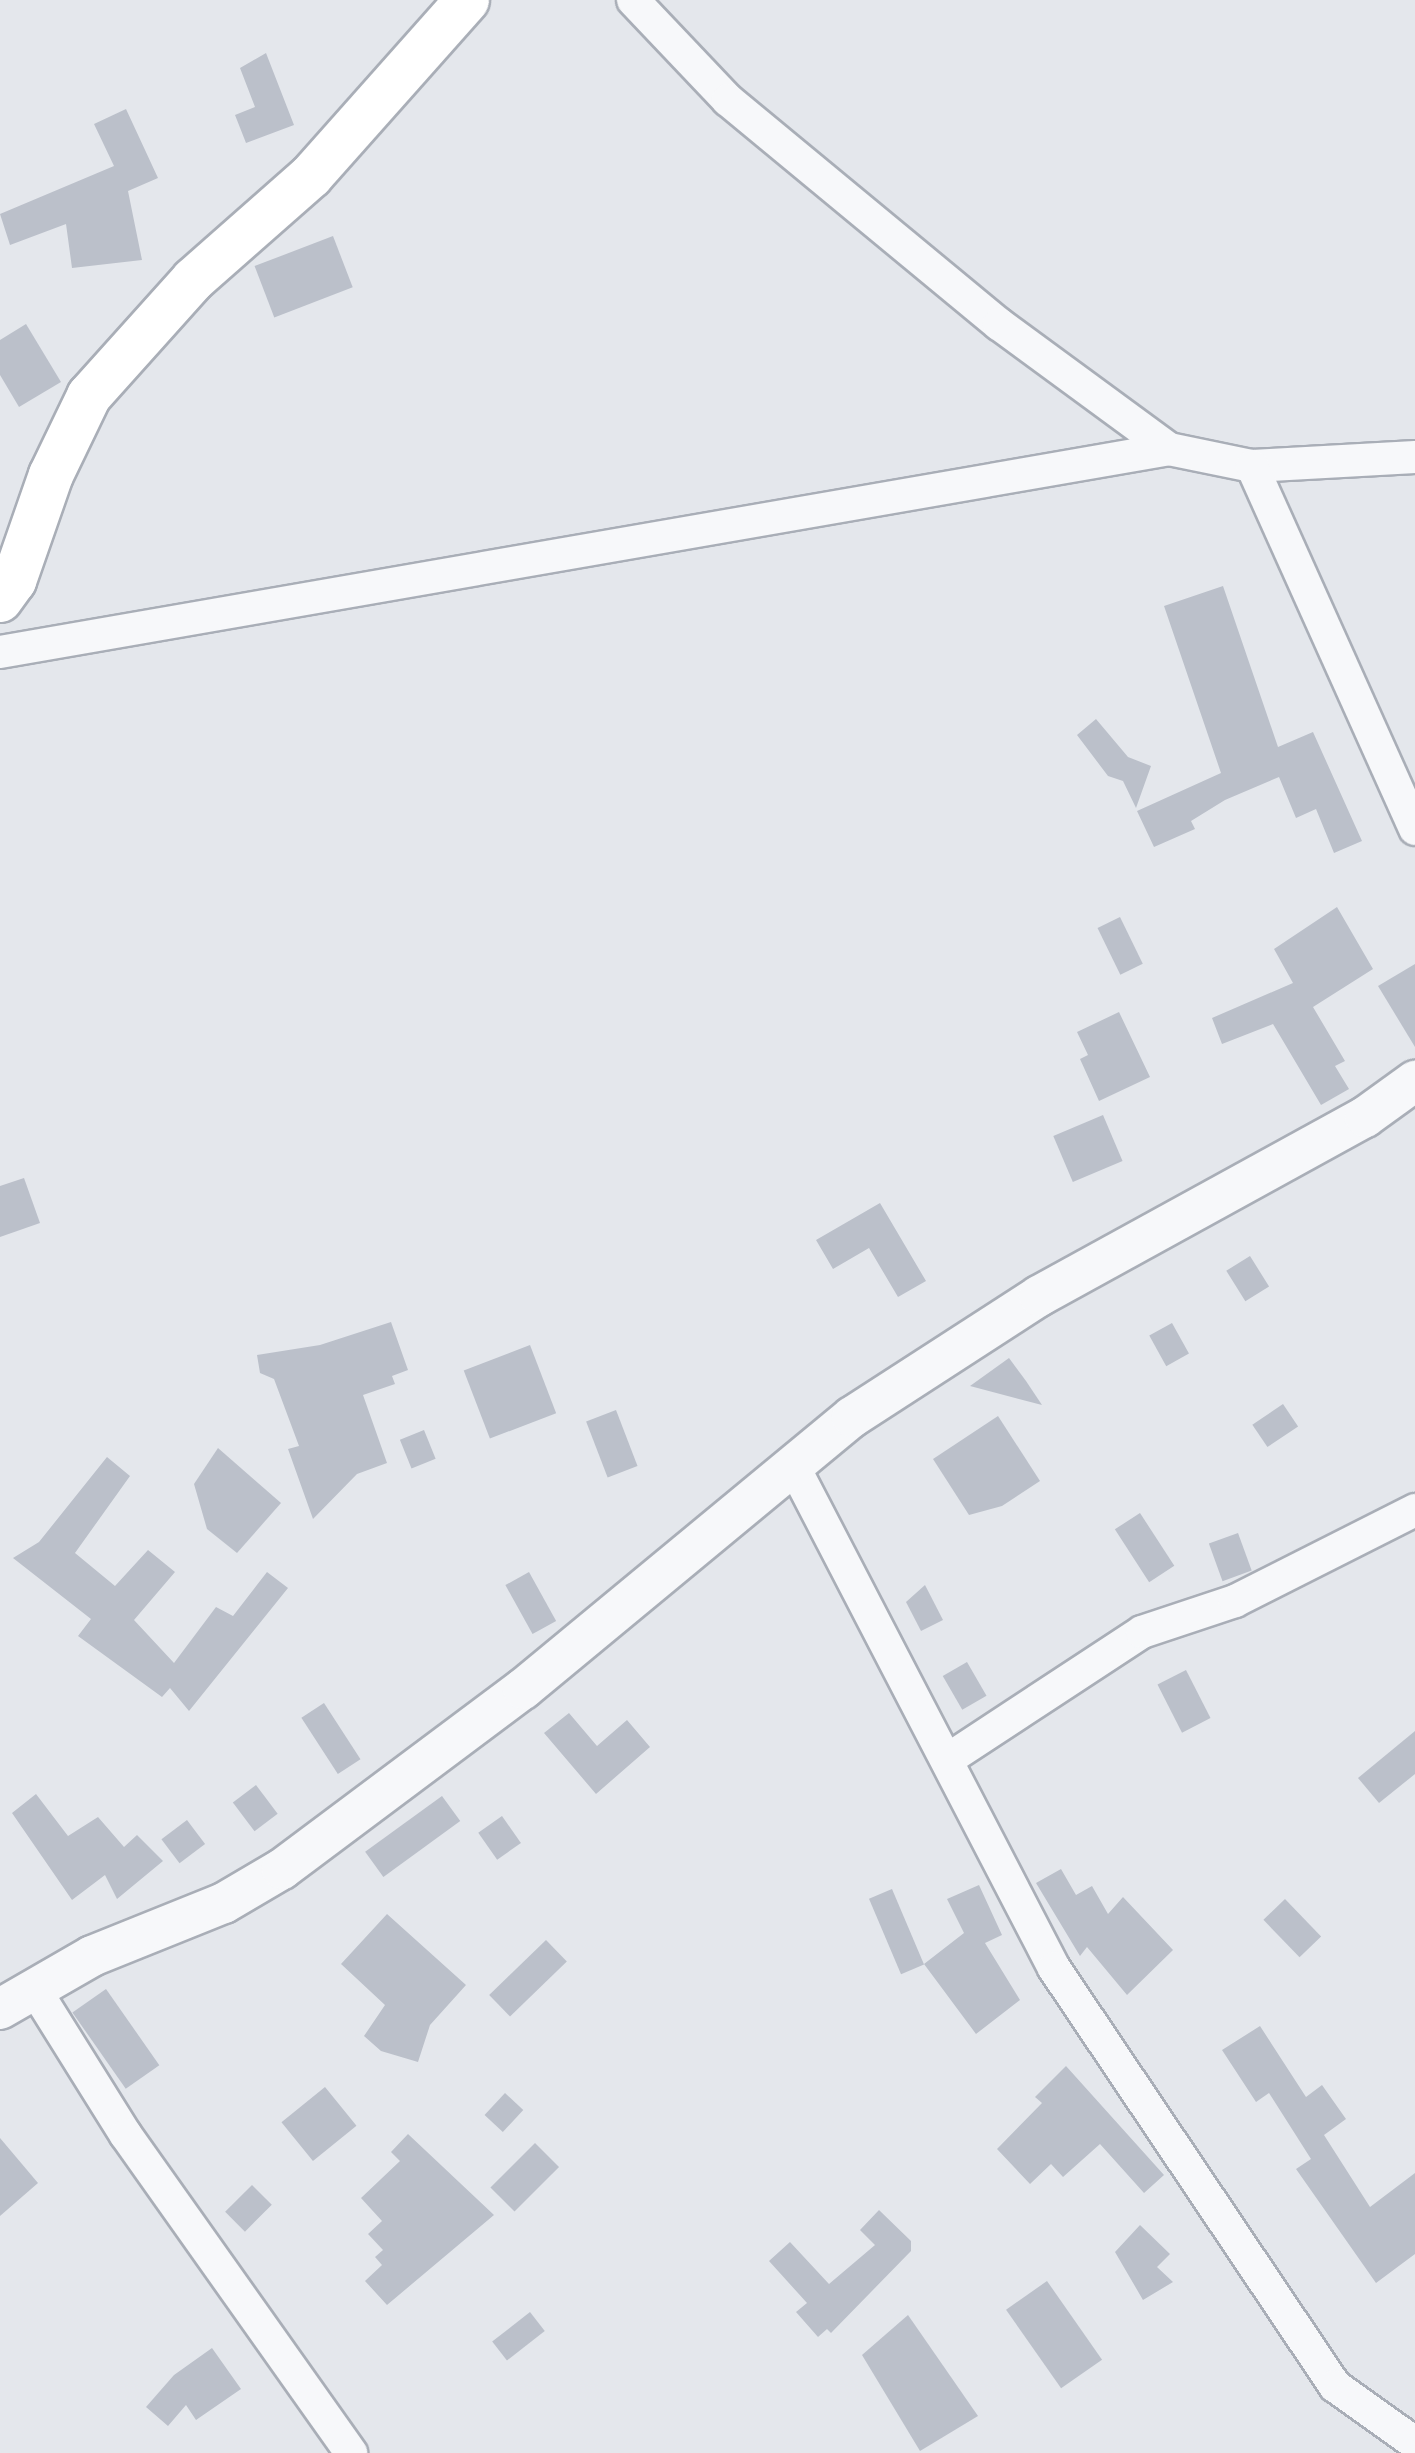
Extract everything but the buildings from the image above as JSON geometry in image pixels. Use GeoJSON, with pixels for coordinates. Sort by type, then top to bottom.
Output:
{"type":"FeatureCollection","features":[{"type":"Feature","properties":{"kind":"main road"},"geometry":{"type":"LineString","coordinates":[[0,600],[14,581],[51,475],[89,396],[193,280],[311,176],[467,0]]}},
{"type":"Feature","properties":{"kind":"street"},"geometry":{"type":"LineString","coordinates":[[633,0],[728,100],[999,324],[1169,449]]}},
{"type":"Feature","properties":{"kind":"street"},"geometry":{"type":"LineString","coordinates":[[0,652],[1169,449],[1252,466],[1415,457]]}},
{"type":"Feature","properties":{"kind":"street"},"geometry":{"type":"LineString","coordinates":[[1252,466],[1415,829]]}},
{"type":"Feature","properties":{"kind":"street"},"geometry":{"type":"LineString","coordinates":[[0,2009],[92,1956],[224,1903],[282,1869],[523,1689],[795,1469],[852,1417],[936,1360],[1365,1117],[1415,1081]]}},
{"type":"Feature","properties":{"kind":"street"},"geometry":{"type":"LineString","coordinates":[[795,1469],[1054,1968],[1335,2386],[1415,2443]]}},
{"type":"Feature","properties":{"kind":"street"},"geometry":{"type":"LineString","coordinates":[[947,1760],[1142,1632],[1235,1601],[1415,1510]]}},
{"type":"Feature","properties":{"kind":"street"},"geometry":{"type":"LineString","coordinates":[[34,1988],[126,2135],[351,2453]]}}]}
